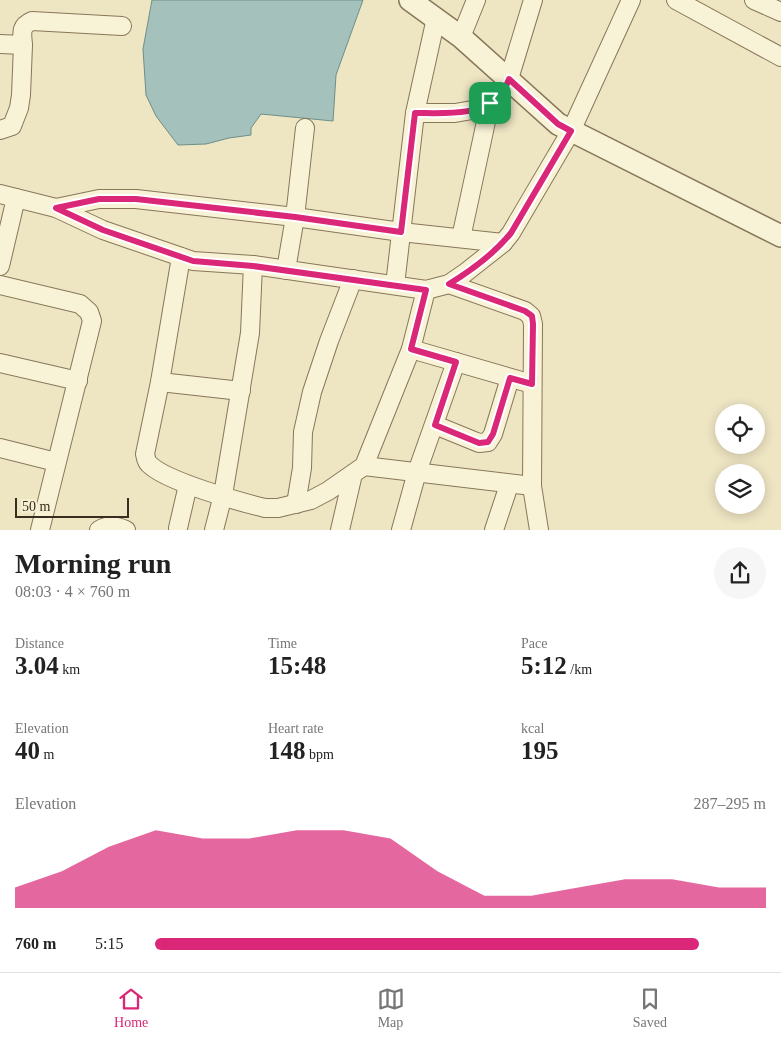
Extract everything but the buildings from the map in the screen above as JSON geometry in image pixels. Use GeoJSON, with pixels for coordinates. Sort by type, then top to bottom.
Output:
{"type":"FeatureCollection","features":[{"type":"Feature","properties":{"kind":"street"},"geometry":{"type":"LineString","coordinates":[[410,0],[462,37],[558,124],[781,236]]}},
{"type":"Feature","properties":{"kind":"street"},"geometry":{"type":"LineString","coordinates":[[462,37],[476,0]]}},
{"type":"Feature","properties":{"kind":"street"},"geometry":{"type":"LineString","coordinates":[[415,113],[455,113],[472,110],[490,103],[501,94],[509,79],[533,0]]}},
{"type":"Feature","properties":{"kind":"street"},"geometry":{"type":"LineString","coordinates":[[0,266],[8,196],[56,208],[103,230],[193,261],[286,270],[426,290],[449,284],[465,274],[503,243],[519,221],[571,131],[631,0]]}},
{"type":"Feature","properties":{"kind":"street"},"geometry":{"type":"LineString","coordinates":[[676,0],[781,57]]}},
{"type":"Feature","properties":{"kind":"street"},"geometry":{"type":"LineString","coordinates":[[754,0],[781,12]]}},
{"type":"Feature","properties":{"kind":"street"},"geometry":{"type":"LineString","coordinates":[[395,285],[415,113],[436,18]]}},
{"type":"Feature","properties":{"kind":"street"},"geometry":{"type":"LineString","coordinates":[[0,130],[12,126],[19,108],[23,44],[22,28],[25,24],[32,22],[122,26]]}},
{"type":"Feature","properties":{"kind":"street"},"geometry":{"type":"LineString","coordinates":[[0,44],[23,44]]}},
{"type":"Feature","properties":{"kind":"street"},"geometry":{"type":"LineString","coordinates":[[461,238],[490,103]]}},
{"type":"Feature","properties":{"kind":"street"},"geometry":{"type":"LineString","coordinates":[[286,270],[295,217],[305,128]]}},
{"type":"Feature","properties":{"kind":"street"},"geometry":{"type":"LineString","coordinates":[[56,208],[99,199],[114,198],[295,217],[401,232],[503,243]]}},
{"type":"Feature","properties":{"kind":"street"},"geometry":{"type":"LineString","coordinates":[[181,257],[160,382],[145,454],[147,462],[154,469],[188,485],[265,508],[278,508],[311,500],[359,470],[417,472],[509,485],[532,486]]}},
{"type":"Feature","properties":{"kind":"street"},"geometry":{"type":"LineString","coordinates":[[214,530],[223,495],[250,333],[253,266]]}},
{"type":"Feature","properties":{"kind":"street"},"geometry":{"type":"LineString","coordinates":[[296,504],[302,468],[303,432],[312,392],[353,279]]}},
{"type":"Feature","properties":{"kind":"street"},"geometry":{"type":"LineString","coordinates":[[449,284],[525,311],[532,316],[532,486],[539,530]]}},
{"type":"Feature","properties":{"kind":"street"},"geometry":{"type":"LineString","coordinates":[[0,285],[80,304],[89,312],[92,321],[40,530]]}},
{"type":"Feature","properties":{"kind":"street"},"geometry":{"type":"LineString","coordinates":[[340,530],[359,470],[411,349],[426,290]]}},
{"type":"Feature","properties":{"kind":"street"},"geometry":{"type":"LineString","coordinates":[[411,349],[532,384]]}},
{"type":"Feature","properties":{"kind":"street"},"geometry":{"type":"LineString","coordinates":[[400,530],[417,472],[456,362]]}},
{"type":"Feature","properties":{"kind":"street"},"geometry":{"type":"LineString","coordinates":[[0,363],[78,381]]}},
{"type":"Feature","properties":{"kind":"street"},"geometry":{"type":"LineString","coordinates":[[435,425],[479,443],[488,442],[493,434],[510,378]]}},
{"type":"Feature","properties":{"kind":"street"},"geometry":{"type":"LineString","coordinates":[[160,382],[241,391]]}},
{"type":"Feature","properties":{"kind":"street"},"geometry":{"type":"LineString","coordinates":[[0,448],[56,462]]}},
{"type":"Feature","properties":{"kind":"street"},"geometry":{"type":"LineString","coordinates":[[178,528],[188,485]]}},
{"type":"Feature","properties":{"kind":"street"},"geometry":{"type":"LineString","coordinates":[[494,530],[509,485]]}},
{"type":"Feature","properties":{"kind":"street"},"geometry":{"type":"LineString","coordinates":[[99,530],[105,526],[113,525],[126,530]]}},
{"type":"Feature","properties":{"kind":"water"},"geometry":{"type":"Polygon","coordinates":[[[152,0],[363,0],[336,75],[333,121],[261,114],[251,128],[251,135],[206,144],[178,145],[156,116],[146,95],[143,49],[152,0]]]}},
{"type":"Feature","properties":{"kind":"route"},"geometry":{"type":"LineString","coordinates":[[509,79],[558,124],[571,131],[511,233],[487,257],[449,284],[525,311],[532,316],[532,384],[510,378],[493,434],[488,442],[479,443],[435,425],[456,362],[411,349],[426,290],[253,266],[193,261],[103,230],[56,208],[99,199],[136,199],[295,217],[401,232],[415,113],[455,113],[472,110],[490,103],[501,94],[509,79]]}}]}
